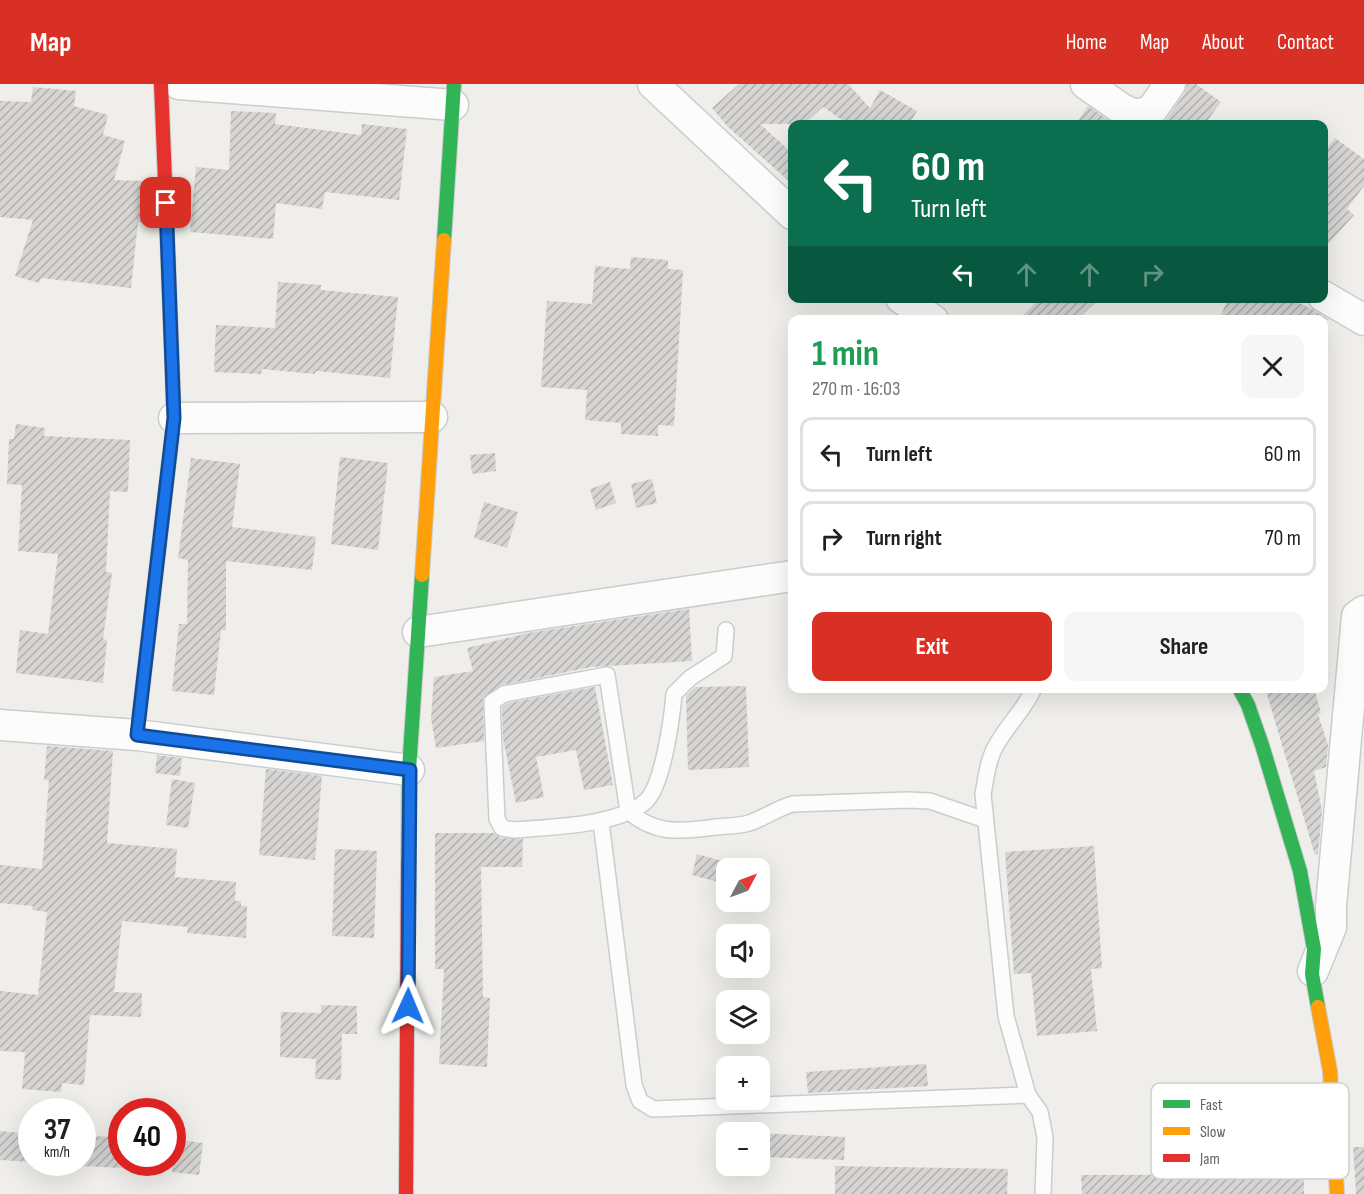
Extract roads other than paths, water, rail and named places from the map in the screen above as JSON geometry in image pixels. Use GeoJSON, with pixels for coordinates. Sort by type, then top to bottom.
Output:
{"type":"FeatureCollection","features":[{"type":"Feature","properties":{"kind":"street"},"geometry":{"type":"LineString","coordinates":[[137,735],[174,418],[161,84]]}},
{"type":"Feature","properties":{"kind":"street"},"geometry":{"type":"LineString","coordinates":[[178,84],[453,94],[410,770],[406,1194]]}},
{"type":"Feature","properties":{"kind":"street"},"geometry":{"type":"LineString","coordinates":[[653,84],[788,210]]}},
{"type":"Feature","properties":{"kind":"street"},"geometry":{"type":"LineString","coordinates":[[1086,84],[1122,109],[1136,115],[1150,111],[1170,84]]}},
{"type":"Feature","properties":{"kind":"street"},"geometry":{"type":"LineString","coordinates":[[1328,299],[1364,320]]}},
{"type":"Feature","properties":{"kind":"street"},"geometry":{"type":"LineString","coordinates":[[908,303],[926,315]]}},
{"type":"Feature","properties":{"kind":"street"},"geometry":{"type":"LineString","coordinates":[[174,418],[432,417]]}},
{"type":"Feature","properties":{"kind":"street"},"geometry":{"type":"LineString","coordinates":[[418,632],[788,577]]}},
{"type":"Feature","properties":{"kind":"street"},"geometry":{"type":"LineString","coordinates":[[1312,974],[1331,927],[1357,616],[1364,610]]}},
{"type":"Feature","properties":{"kind":"street"},"geometry":{"type":"LineString","coordinates":[[1242,693],[1262,745],[1300,872],[1314,949],[1312,974],[1331,1083]]}},
{"type":"Feature","properties":{"kind":"street"},"geometry":{"type":"LineString","coordinates":[[0,725],[137,735],[410,770]]}},
{"type":"Feature","properties":{"kind":"street"},"geometry":{"type":"LineString","coordinates":[[1336,1179],[1337,1194]]}},
{"type":"Feature","properties":{"kind":"lane"},"geometry":{"type":"LineString","coordinates":[[726,630],[724,656],[690,678],[674,694],[672,725],[655,787],[646,800],[628,811],[602,822],[513,830],[502,828],[497,819],[492,702],[504,694],[607,675],[628,811],[654,828],[675,832],[749,823],[780,807],[793,804],[908,800],[930,801],[985,820]]}},
{"type":"Feature","properties":{"kind":"lane"},"geometry":{"type":"LineString","coordinates":[[1032,693],[1027,704],[997,744],[989,763],[982,794],[1006,1016],[1028,1095],[1040,1112],[1045,1137],[1043,1194]]}},
{"type":"Feature","properties":{"kind":"lane"},"geometry":{"type":"LineString","coordinates":[[602,822],[634,1084],[640,1101],[653,1108],[1028,1095]]}}]}
